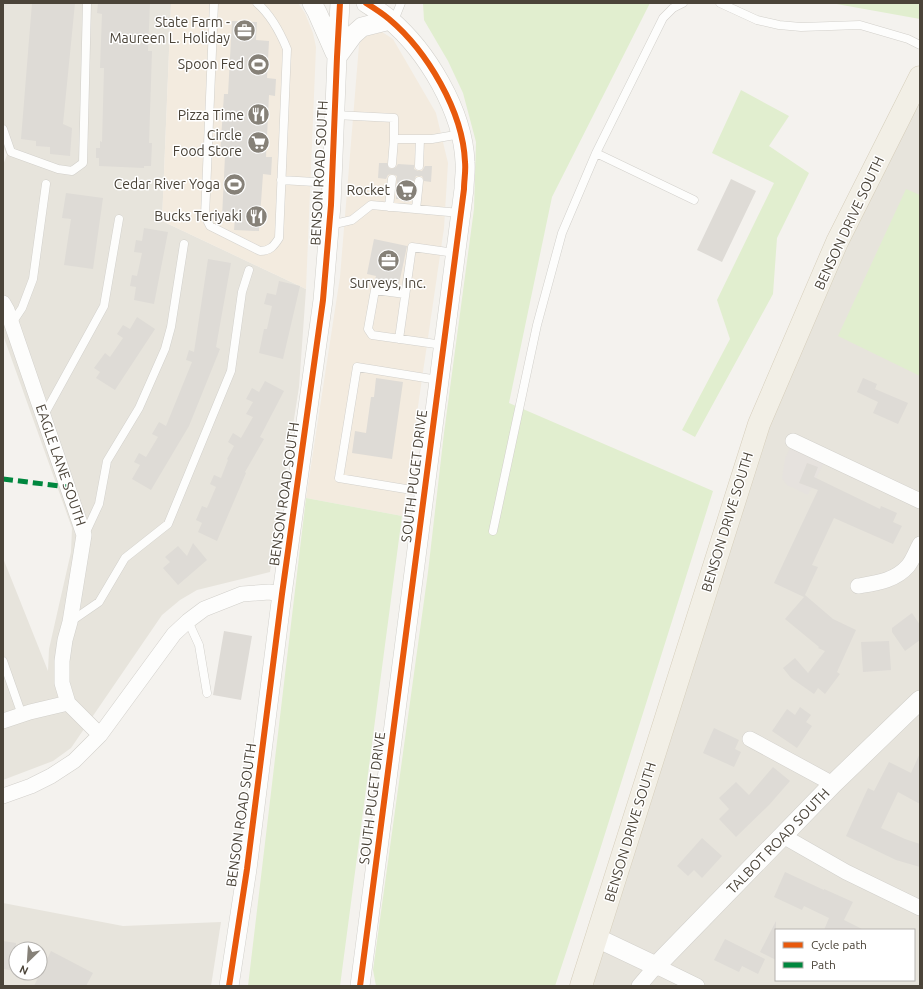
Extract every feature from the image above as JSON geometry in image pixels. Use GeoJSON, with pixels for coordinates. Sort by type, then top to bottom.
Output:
{"type":"FeatureCollection","features":[{"type":"Feature","properties":{"kind":"main road","name":"BENSON DRIVE SOUTH"},"geometry":{"type":"LineString","coordinates":[[581,986],[758,424],[837,242],[920,77]]}},
{"type":"Feature","properties":{"kind":"street"},"geometry":{"type":"LineString","coordinates":[[312,3],[318,12],[337,57]]}},
{"type":"Feature","properties":{"kind":"street","name":"BENSON ROAD SOUTH"},"geometry":{"type":"LineString","coordinates":[[229,986],[247,869],[282,594],[323,300],[330,225],[340,3]]}},
{"type":"Feature","properties":{"kind":"street","name":"SOUTH PUGET DRIVE"},"geometry":{"type":"LineString","coordinates":[[360,986],[455,253],[465,162],[453,108],[440,81],[424,57],[389,16],[366,3]]}},
{"type":"Feature","properties":{"kind":"street"},"geometry":{"type":"LineString","coordinates":[[337,57],[353,35],[362,27],[389,16]]}},
{"type":"Feature","properties":{"kind":"street","name":"EAGLE LANE SOUTH"},"geometry":{"type":"LineString","coordinates":[[3,302],[12,323],[44,415],[84,535],[70,622],[65,640],[62,661],[62,683],[68,703],[100,735]]}},
{"type":"Feature","properties":{"kind":"street"},"geometry":{"type":"LineString","coordinates":[[794,441],[920,502]]}},
{"type":"Feature","properties":{"kind":"street"},"geometry":{"type":"LineString","coordinates":[[858,586],[876,583],[899,575],[908,566],[920,544]]}},
{"type":"Feature","properties":{"kind":"street"},"geometry":{"type":"LineString","coordinates":[[3,796],[31,786],[51,776],[74,761],[100,735],[174,634],[204,609],[242,594],[269,592],[282,594]]}},
{"type":"Feature","properties":{"kind":"street","name":"TALBOT ROAD SOUTH"},"geometry":{"type":"LineString","coordinates":[[639,986],[656,966],[833,784],[919,702]]}},
{"type":"Feature","properties":{"kind":"street"},"geometry":{"type":"LineString","coordinates":[[3,721],[68,703]]}},
{"type":"Feature","properties":{"kind":"street"},"geometry":{"type":"LineString","coordinates":[[750,739],[833,784]]}},
{"type":"Feature","properties":{"kind":"street"},"geometry":{"type":"LineString","coordinates":[[782,836],[846,872],[920,908]]}},
{"type":"Feature","properties":{"kind":"street"},"geometry":{"type":"LineString","coordinates":[[597,938],[697,986]]}},
{"type":"Feature","properties":{"kind":"lane"},"geometry":{"type":"LineString","coordinates":[[3,128],[10,152],[58,169],[72,170],[83,163],[87,3]]}},
{"type":"Feature","properties":{"kind":"lane"},"geometry":{"type":"LineString","coordinates":[[214,3],[205,216],[206,222],[210,226],[260,251],[267,251],[273,247],[279,238],[287,49],[274,21],[257,3]]}},
{"type":"Feature","properties":{"kind":"lane"},"geometry":{"type":"LineString","coordinates":[[389,16],[401,3]]}},
{"type":"Feature","properties":{"kind":"lane"},"geometry":{"type":"LineString","coordinates":[[493,531],[537,325],[562,232],[596,153],[663,18],[673,8],[683,3]]}},
{"type":"Feature","properties":{"kind":"lane"},"geometry":{"type":"LineString","coordinates":[[720,3],[757,20],[779,25],[801,27],[860,25],[908,39],[920,45]]}},
{"type":"Feature","properties":{"kind":"lane"},"geometry":{"type":"LineString","coordinates":[[335,115],[394,118],[392,164]]}},
{"type":"Feature","properties":{"kind":"lane"},"geometry":{"type":"LineString","coordinates":[[394,139],[432,140],[460,134]]}},
{"type":"Feature","properties":{"kind":"lane"},"geometry":{"type":"LineString","coordinates":[[419,166],[420,139]]}},
{"type":"Feature","properties":{"kind":"lane"},"geometry":{"type":"LineString","coordinates":[[596,153],[694,200]]}},
{"type":"Feature","properties":{"kind":"lane"},"geometry":{"type":"LineString","coordinates":[[389,206],[392,179]]}},
{"type":"Feature","properties":{"kind":"lane"},"geometry":{"type":"LineString","coordinates":[[281,180],[332,183]]}},
{"type":"Feature","properties":{"kind":"lane"},"geometry":{"type":"LineString","coordinates":[[416,209],[418,181]]}},
{"type":"Feature","properties":{"kind":"lane"},"geometry":{"type":"LineString","coordinates":[[12,323],[22,308],[33,279],[46,184]]}},
{"type":"Feature","properties":{"kind":"lane"},"geometry":{"type":"LineString","coordinates":[[330,225],[352,220],[371,205],[460,213]]}},
{"type":"Feature","properties":{"kind":"lane"},"geometry":{"type":"LineString","coordinates":[[44,415],[104,306],[119,219]]}},
{"type":"Feature","properties":{"kind":"lane"},"geometry":{"type":"LineString","coordinates":[[84,535],[98,504],[107,461],[139,408],[165,349],[172,327],[184,244]]}},
{"type":"Feature","properties":{"kind":"lane"},"geometry":{"type":"LineString","coordinates":[[399,339],[412,248],[455,253]]}},
{"type":"Feature","properties":{"kind":"lane"},"geometry":{"type":"LineString","coordinates":[[70,622],[99,602],[125,558],[168,524],[231,371],[242,292],[249,270]]}},
{"type":"Feature","properties":{"kind":"lane"},"geometry":{"type":"LineString","coordinates":[[405,294],[375,290],[368,329],[372,335],[443,345]]}},
{"type":"Feature","properties":{"kind":"lane"},"geometry":{"type":"LineString","coordinates":[[424,492],[338,478],[357,367],[438,380]]}},
{"type":"Feature","properties":{"kind":"lane"},"geometry":{"type":"LineString","coordinates":[[188,621],[199,645],[207,693]]}},
{"type":"Feature","properties":{"kind":"lane"},"geometry":{"type":"LineString","coordinates":[[3,661],[22,715]]}},
{"type":"Feature","properties":{"kind":"shaded area"},"geometry":{"type":"Polygon","coordinates":[[[3,3],[171,3],[162,221],[306,289],[299,387],[270,572],[197,590],[180,600],[162,615],[71,748],[53,761],[3,780],[3,558],[48,671],[49,649],[71,552],[72,528],[3,335],[3,165],[7,155],[3,146],[3,3]]]}},
{"type":"Feature","properties":{"kind":"shaded area"},"geometry":{"type":"Polygon","coordinates":[[[171,3],[298,3],[305,13],[313,33],[316,47],[306,289],[162,221],[171,3]]]}},
{"type":"Feature","properties":{"kind":"shaded area"},"geometry":{"type":"Polygon","coordinates":[[[379,30],[393,39],[436,113],[448,163],[444,228],[402,516],[306,498],[340,277],[359,45],[364,35],[379,30]]]}},
{"type":"Feature","properties":{"kind":"shaded area"},"geometry":{"type":"Polygon","coordinates":[[[920,77],[920,986],[578,986],[727,520],[920,77]]]}},
{"type":"Feature","properties":{"kind":"shaded area"},"geometry":{"type":"Polygon","coordinates":[[[791,446],[824,462],[808,495],[787,485],[782,478],[785,459],[791,446]]]}},
{"type":"Feature","properties":{"kind":"shaded area"},"geometry":{"type":"Polygon","coordinates":[[[3,903],[123,926],[221,922],[211,986],[3,986],[3,903]]]}},
{"type":"Feature","properties":{"kind":"green space"},"geometry":{"type":"Polygon","coordinates":[[[423,3],[650,3],[552,197],[509,403],[713,491],[598,856],[555,986],[376,986],[373,970],[428,572],[444,433],[474,209],[476,142],[463,93],[448,61],[424,20],[423,3]]]}},
{"type":"Feature","properties":{"kind":"green space"},"geometry":{"type":"Polygon","coordinates":[[[831,3],[920,3],[920,19],[831,3]]]}},
{"type":"Feature","properties":{"kind":"green space"},"geometry":{"type":"Polygon","coordinates":[[[741,90],[789,116],[769,146],[809,173],[777,238],[773,294],[695,437],[682,430],[730,339],[717,300],[774,183],[712,153],[741,90]]]}},
{"type":"Feature","properties":{"kind":"green space"},"geometry":{"type":"Polygon","coordinates":[[[906,189],[920,195],[920,376],[838,336],[906,189]]]}},
{"type":"Feature","properties":{"kind":"green space"},"geometry":{"type":"Polygon","coordinates":[[[306,498],[402,516],[340,986],[248,986],[306,498]]]}},
{"type":"Feature","properties":{"kind":"building"},"geometry":{"type":"Polygon","coordinates":[[[32,3],[75,3],[63,124],[72,128],[70,156],[50,154],[50,147],[36,146],[36,141],[21,139],[32,3]]]}},
{"type":"Feature","properties":{"kind":"building"},"geometry":{"type":"Polygon","coordinates":[[[98,3],[150,3],[148,51],[152,51],[149,143],[152,143],[151,166],[144,166],[144,168],[99,166],[99,158],[96,158],[96,148],[100,148],[100,141],[102,142],[104,68],[100,68],[102,14],[97,13],[98,3]]]}},
{"type":"Feature","properties":{"kind":"building"},"geometry":{"type":"Polygon","coordinates":[[[232,21],[257,22],[256,40],[269,41],[267,78],[276,79],[275,96],[269,95],[266,157],[272,157],[271,175],[263,174],[259,231],[234,230],[235,218],[222,217],[225,156],[220,155],[224,94],[228,94],[232,21]]]}},
{"type":"Feature","properties":{"kind":"building"},"geometry":{"type":"Polygon","coordinates":[[[379,163],[387,163],[389,168],[392,169],[398,164],[414,165],[414,169],[418,171],[422,171],[425,166],[432,166],[431,182],[424,181],[422,176],[416,176],[414,181],[411,181],[410,199],[396,199],[397,176],[392,174],[388,175],[386,179],[378,178],[379,163]]]}},
{"type":"Feature","properties":{"kind":"building"},"geometry":{"type":"Polygon","coordinates":[[[731,179],[756,191],[722,262],[697,250],[731,179]]]}},
{"type":"Feature","properties":{"kind":"building"},"geometry":{"type":"Polygon","coordinates":[[[66,193],[103,198],[93,269],[64,265],[71,219],[62,218],[66,193]]]}},
{"type":"Feature","properties":{"kind":"building"},"geometry":{"type":"Polygon","coordinates":[[[144,228],[168,232],[154,304],[134,300],[136,287],[130,286],[132,275],[137,276],[142,253],[134,252],[136,240],[142,241],[144,228]]]}},
{"type":"Feature","properties":{"kind":"building"},"geometry":{"type":"Polygon","coordinates":[[[374,239],[407,246],[399,284],[375,279],[376,276],[367,274],[374,239]]]}},
{"type":"Feature","properties":{"kind":"building"},"geometry":{"type":"Polygon","coordinates":[[[208,259],[231,263],[216,347],[220,349],[189,426],[151,490],[132,479],[140,465],[134,462],[139,453],[146,457],[158,437],[152,434],[159,422],[166,426],[192,362],[186,360],[189,350],[194,352],[208,259]]]}},
{"type":"Feature","properties":{"kind":"building"},"geometry":{"type":"Polygon","coordinates":[[[279,281],[300,286],[283,359],[259,353],[264,329],[267,329],[272,306],[264,304],[267,293],[276,295],[279,281]]]}},
{"type":"Feature","properties":{"kind":"building"},"geometry":{"type":"Polygon","coordinates":[[[137,317],[155,329],[115,390],[96,378],[100,372],[94,368],[105,353],[110,357],[123,338],[117,334],[123,325],[130,329],[137,317]]]}},
{"type":"Feature","properties":{"kind":"building"},"geometry":{"type":"Polygon","coordinates":[[[376,378],[403,382],[392,459],[352,453],[355,431],[366,433],[371,397],[374,397],[376,378]]]}},
{"type":"Feature","properties":{"kind":"building"},"geometry":{"type":"Polygon","coordinates":[[[863,378],[877,384],[875,389],[908,403],[898,424],[873,413],[878,402],[857,392],[863,378]]]}},
{"type":"Feature","properties":{"kind":"building"},"geometry":{"type":"Polygon","coordinates":[[[265,381],[284,391],[260,437],[264,439],[245,472],[246,473],[217,541],[198,532],[202,523],[196,520],[202,506],[207,508],[216,487],[210,484],[214,475],[221,478],[228,460],[227,459],[234,446],[228,442],[233,433],[241,438],[253,417],[246,414],[253,402],[246,399],[252,388],[259,392],[265,381]]]}},
{"type":"Feature","properties":{"kind":"building"},"geometry":{"type":"Polygon","coordinates":[[[807,463],[818,467],[814,477],[880,509],[881,506],[897,513],[893,522],[902,526],[893,544],[834,518],[812,565],[818,567],[805,595],[833,619],[856,630],[837,672],[840,674],[825,694],[818,688],[814,694],[791,678],[783,668],[795,658],[808,673],[825,651],[818,648],[819,647],[785,619],[804,597],[774,583],[818,490],[799,483],[807,463]]]}},
{"type":"Feature","properties":{"kind":"building"},"geometry":{"type":"Polygon","coordinates":[[[193,543],[207,560],[178,585],[163,568],[170,562],[165,557],[178,546],[187,556],[193,543]]]}},
{"type":"Feature","properties":{"kind":"building"},"geometry":{"type":"Polygon","coordinates":[[[912,613],[920,625],[920,640],[905,651],[892,632],[892,628],[912,613]]]}},
{"type":"Feature","properties":{"kind":"building"},"geometry":{"type":"Polygon","coordinates":[[[224,631],[252,636],[241,700],[213,695],[224,631]]]}},
{"type":"Feature","properties":{"kind":"building"},"geometry":{"type":"Polygon","coordinates":[[[889,641],[891,670],[863,672],[861,642],[889,641]]]}},
{"type":"Feature","properties":{"kind":"building"},"geometry":{"type":"Polygon","coordinates":[[[800,707],[811,715],[806,722],[812,726],[797,748],[772,731],[787,709],[795,715],[800,707]]]}},
{"type":"Feature","properties":{"kind":"building"},"geometry":{"type":"Polygon","coordinates":[[[714,728],[739,740],[735,749],[741,752],[734,767],[703,753],[714,728]]]}},
{"type":"Feature","properties":{"kind":"building"},"geometry":{"type":"Polygon","coordinates":[[[920,753],[920,804],[898,792],[881,828],[920,844],[920,867],[896,860],[846,836],[868,788],[874,791],[889,762],[911,773],[920,753]]]}},
{"type":"Feature","properties":{"kind":"building"},"geometry":{"type":"Polygon","coordinates":[[[773,767],[790,781],[769,805],[736,837],[719,819],[729,809],[719,798],[736,782],[749,795],[773,767]]]}},
{"type":"Feature","properties":{"kind":"building"},"geometry":{"type":"Polygon","coordinates":[[[702,838],[722,856],[702,878],[694,870],[688,876],[677,866],[702,838]]]}},
{"type":"Feature","properties":{"kind":"building"},"geometry":{"type":"Polygon","coordinates":[[[785,872],[853,902],[844,920],[862,929],[824,929],[829,918],[804,906],[802,910],[774,897],[785,872]]]}},
{"type":"Feature","properties":{"kind":"building"},"geometry":{"type":"Polygon","coordinates":[[[776,921],[775,960],[760,952],[776,921]]]}},
{"type":"Feature","properties":{"kind":"building"},"geometry":{"type":"Polygon","coordinates":[[[725,939],[765,959],[758,974],[742,966],[739,972],[714,960],[725,939]]]}},
{"type":"Feature","properties":{"kind":"building"},"geometry":{"type":"Polygon","coordinates":[[[3,941],[8,942],[8,970],[3,969],[3,941]]]}},
{"type":"Feature","properties":{"kind":"building"},"geometry":{"type":"Polygon","coordinates":[[[51,951],[93,973],[86,986],[34,986],[36,981],[48,981],[48,957],[51,951]]]}},
{"type":"Feature","properties":{"kind":"marked path"},"geometry":{"type":"LineString","coordinates":[[3,479],[68,487]]}},
{"type":"Feature","properties":{"kind":"cycle path"},"geometry":{"type":"LineString","coordinates":[[229,986],[247,869],[282,594],[323,300],[331,205],[340,3]]}},
{"type":"Feature","properties":{"kind":"cycle path"},"geometry":{"type":"LineString","coordinates":[[360,986],[464,189],[465,169],[463,143],[458,123],[440,83],[417,48],[403,32],[386,17],[366,3]]}},
{"type":"Feature","properties":{"kind":"place","name":"State Farm - Maureen L. Holiday"},"geometry":{"type":"Point","coordinates":[245,30]}},
{"type":"Feature","properties":{"kind":"place","name":"Spoon Fed"},"geometry":{"type":"Point","coordinates":[259,64]}},
{"type":"Feature","properties":{"kind":"place","name":"Pizza Time"},"geometry":{"type":"Point","coordinates":[259,115]}},
{"type":"Feature","properties":{"kind":"place","name":"Circle Food Store"},"geometry":{"type":"Point","coordinates":[258,143]}},
{"type":"Feature","properties":{"kind":"place","name":"Cedar River Yoga"},"geometry":{"type":"Point","coordinates":[235,184]}},
{"type":"Feature","properties":{"kind":"place","name":"Rocket"},"geometry":{"type":"Point","coordinates":[406,190]}},
{"type":"Feature","properties":{"kind":"place","name":"Bucks Teriyaki"},"geometry":{"type":"Point","coordinates":[257,216]}},
{"type":"Feature","properties":{"kind":"place","name":"Surveys, Inc."},"geometry":{"type":"Point","coordinates":[388,261]}}]}
